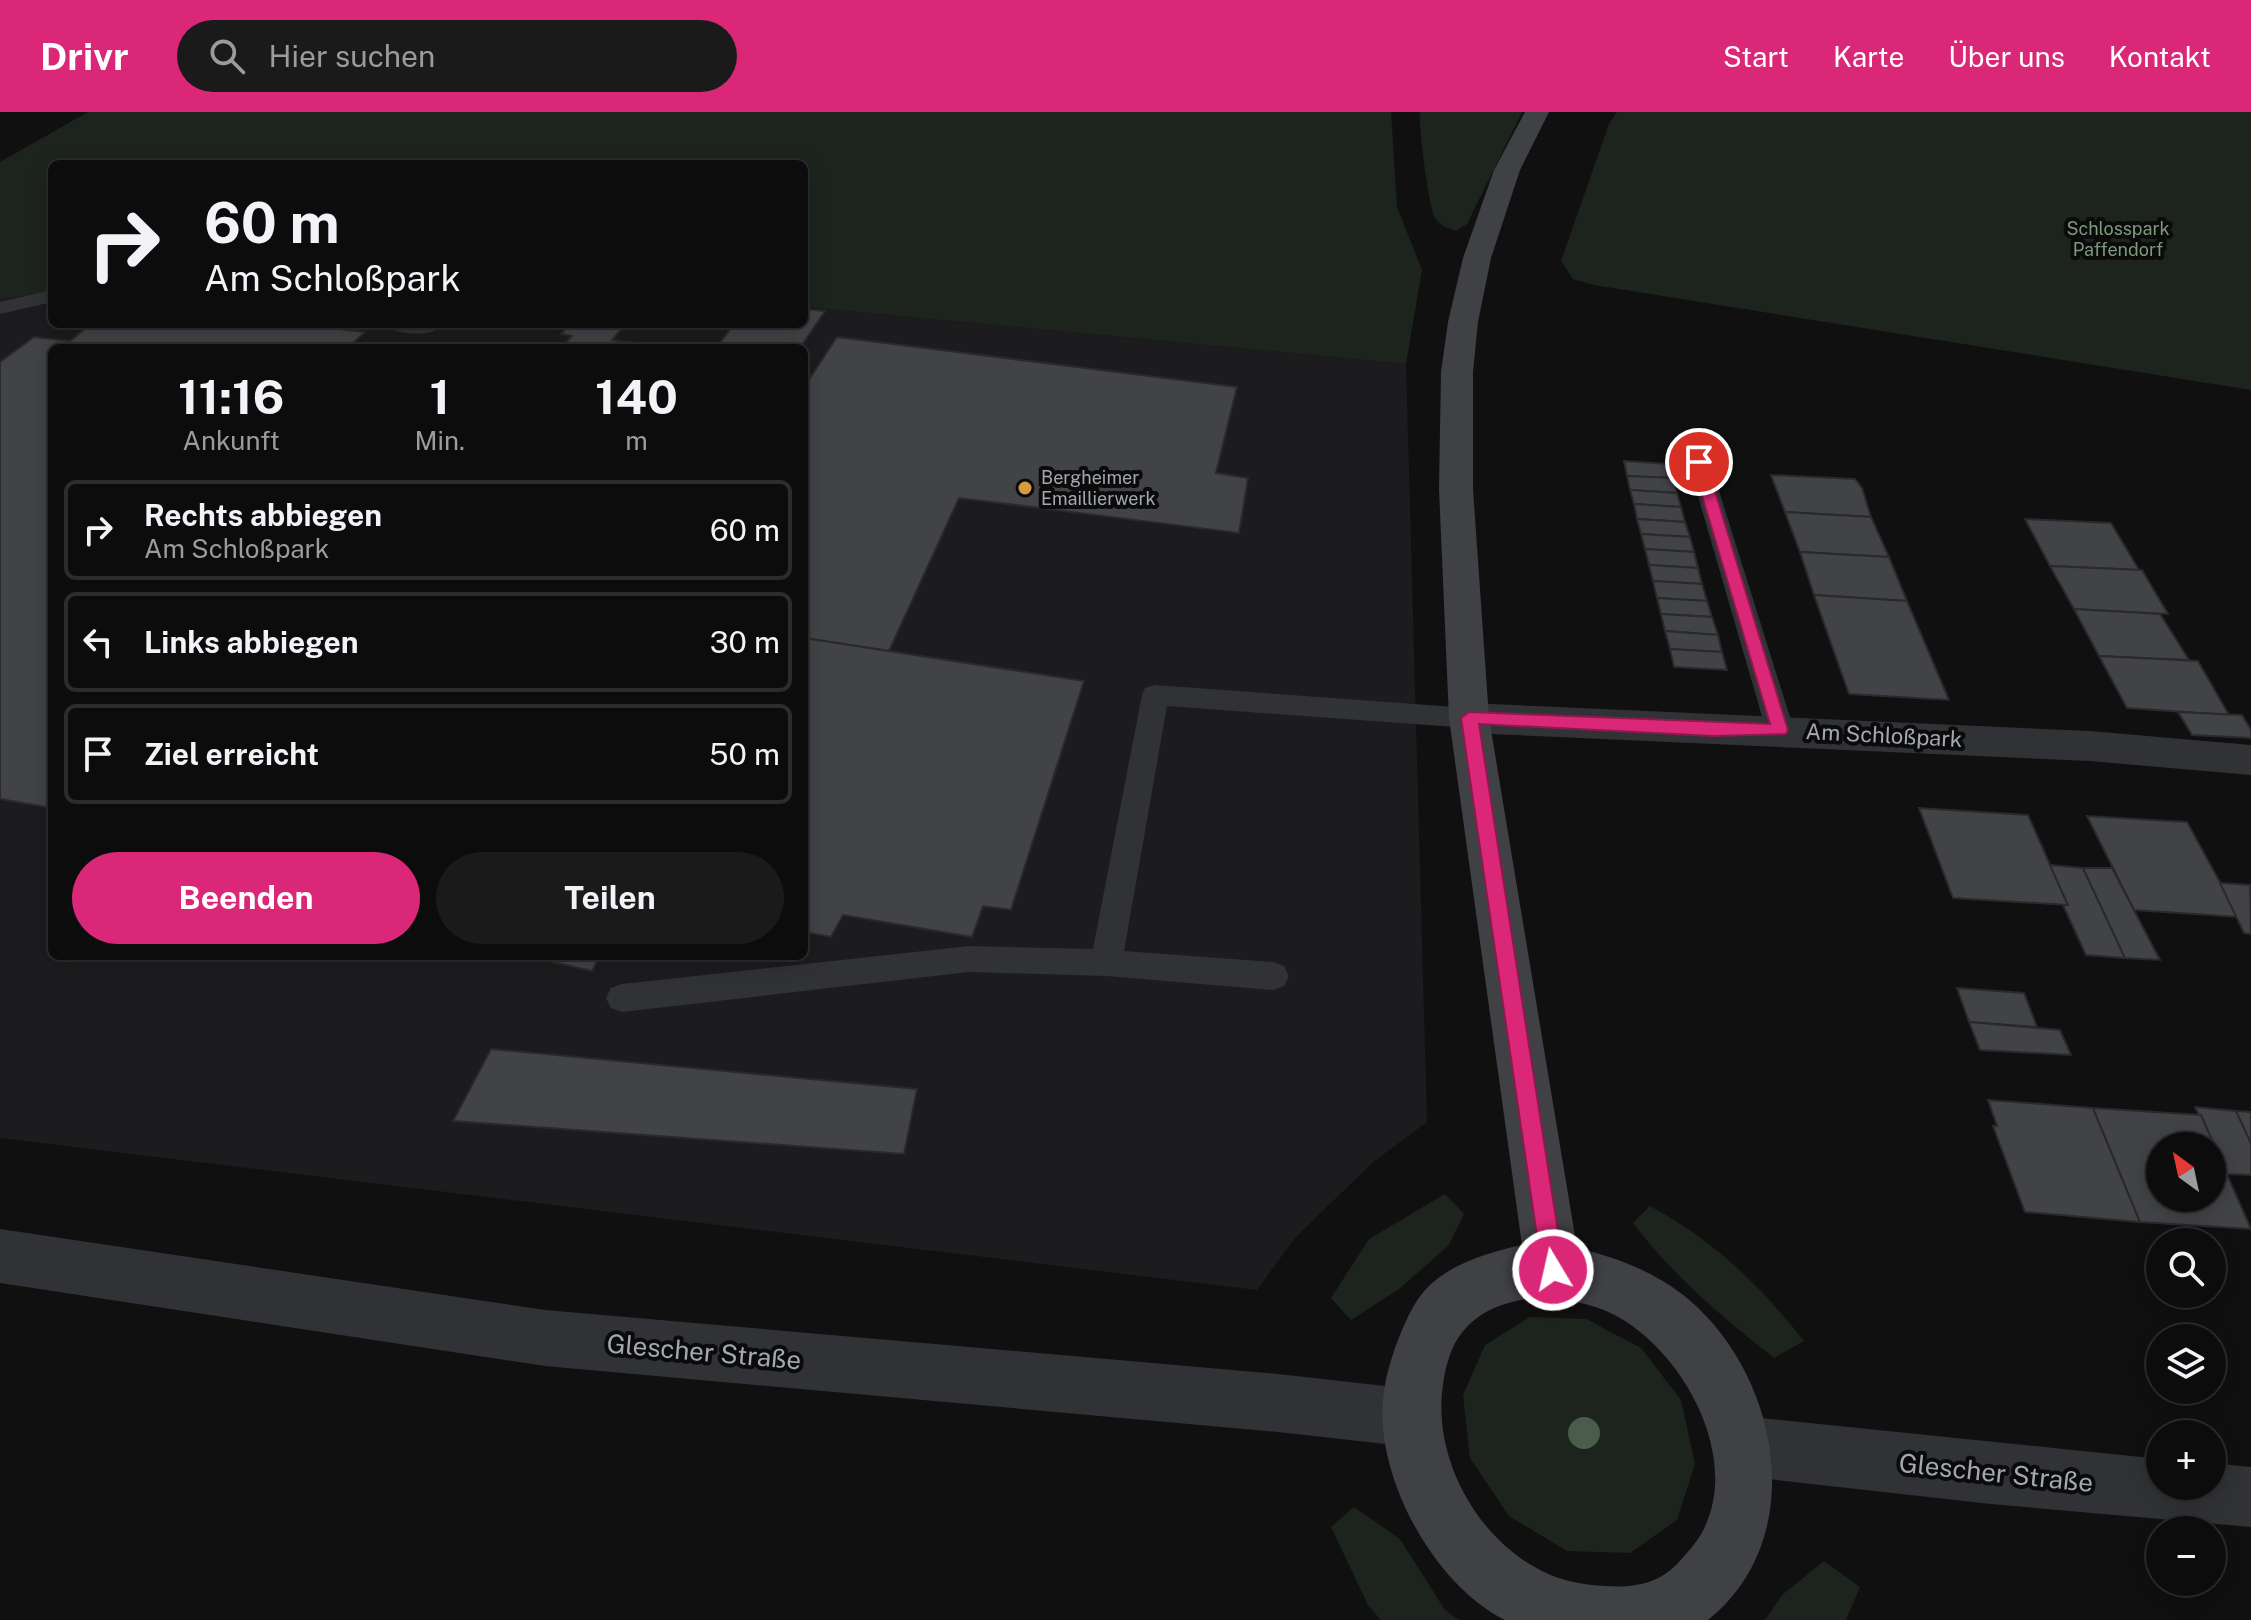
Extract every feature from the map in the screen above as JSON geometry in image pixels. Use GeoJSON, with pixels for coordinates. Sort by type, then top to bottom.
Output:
{"type":"FeatureCollection","features":[{"type":"Feature","properties":{"kind":"main road"},"geometry":{"type":"LineString","coordinates":[[1537,112],[1507,170],[1477,258],[1463,322],[1457,372],[1456,489],[1469,718],[1553,1270]]}},
{"type":"Feature","properties":{"kind":"main road"},"geometry":{"type":"LineString","coordinates":[[1545,1268],[1553,1270],[1597,1278],[1649,1304],[1693,1345],[1727,1397],[1744,1457],[1743,1513],[1722,1561],[1686,1599],[1636,1618],[1579,1617],[1521,1595],[1472,1555],[1435,1504],[1413,1447],[1410,1393],[1424,1341],[1453,1301],[1496,1277],[1545,1268]]}},
{"type":"Feature","properties":{"kind":"street","name":"Am Schloßpark"},"geometry":{"type":"LineString","coordinates":[[1469,718],[2090,746],[2251,760]]}},
{"type":"Feature","properties":{"kind":"street","name":"Glescher Straße"},"geometry":{"type":"LineString","coordinates":[[0,1256],[545,1338],[1278,1403],[1412,1418]]}},
{"type":"Feature","properties":{"kind":"street","name":"Glescher Straße"},"geometry":{"type":"LineString","coordinates":[[1741,1446],[1991,1474],[2251,1497]]}},
{"type":"Feature","properties":{"kind":"lane"},"geometry":{"type":"LineString","coordinates":[[0,308],[48,297]]}},
{"type":"Feature","properties":{"kind":"lane"},"geometry":{"type":"LineString","coordinates":[[1699,462],[1780,730]]}},
{"type":"Feature","properties":{"kind":"lane"},"geometry":{"type":"LineString","coordinates":[[1106,963],[1155,695],[1469,718]]}},
{"type":"Feature","properties":{"kind":"lane"},"geometry":{"type":"LineString","coordinates":[[622,998],[969,959],[1106,963],[1273,976]]}},
{"type":"Feature","properties":{"kind":"shaded area"},"geometry":{"type":"Polygon","coordinates":[[[48,295],[48,328],[808,328],[808,307],[1406,364],[1427,1122],[1372,1163],[1295,1238],[1257,1290],[0,1138],[0,298],[48,295]]]}},
{"type":"Feature","properties":{"kind":"green space"},"geometry":{"type":"Polygon","coordinates":[[[88,112],[1391,112],[1397,207],[1422,270],[1406,364],[808,307],[808,160],[48,160],[48,295],[0,298],[0,162],[88,112]]]}},
{"type":"Feature","properties":{"kind":"green space"},"geometry":{"type":"Polygon","coordinates":[[[1420,112],[1522,112],[1467,224],[1456,231],[1440,223],[1433,212],[1424,166],[1420,112]]]}},
{"type":"Feature","properties":{"kind":"green space","name":"Schlosspark Paffendorf"},"geometry":{"type":"Polygon","coordinates":[[[1617,112],[2251,112],[2251,390],[1594,285],[1573,279],[1561,261],[1609,124],[1617,112]]]}},
{"type":"Feature","properties":{"kind":"green space"},"geometry":{"type":"Polygon","coordinates":[[[1445,1194],[1464,1214],[1448,1246],[1399,1289],[1351,1320],[1331,1298],[1369,1239],[1445,1194]]]}},
{"type":"Feature","properties":{"kind":"green space"},"geometry":{"type":"Polygon","coordinates":[[[1650,1206],[1694,1233],[1734,1265],[1804,1341],[1774,1358],[1717,1311],[1682,1279],[1633,1223],[1650,1206]]]}},
{"type":"Feature","properties":{"kind":"green space"},"geometry":{"type":"Polygon","coordinates":[[[1530,1317],[1586,1319],[1641,1348],[1681,1400],[1695,1464],[1677,1520],[1630,1553],[1567,1551],[1509,1516],[1470,1458],[1463,1395],[1485,1345],[1530,1317]]]}},
{"type":"Feature","properties":{"kind":"green space"},"geometry":{"type":"Polygon","coordinates":[[[1354,1507],[1400,1539],[1445,1610],[1459,1620],[1381,1620],[1368,1605],[1331,1527],[1354,1507]]]}},
{"type":"Feature","properties":{"kind":"green space"},"geometry":{"type":"Polygon","coordinates":[[[1824,1561],[1860,1587],[1846,1620],[1765,1620],[1782,1595],[1824,1561]]]}},
{"type":"Feature","properties":{"kind":"building"},"geometry":{"type":"Polygon","coordinates":[[[808,309],[825,311],[803,344],[719,344],[731,328],[808,328],[808,309]]]}},
{"type":"Feature","properties":{"kind":"building"},"geometry":{"type":"Polygon","coordinates":[[[86,328],[330,328],[365,332],[352,344],[48,344],[48,807],[0,799],[0,362],[34,337],[70,341],[86,328]]]}},
{"type":"Feature","properties":{"kind":"building"},"geometry":{"type":"Polygon","coordinates":[[[566,328],[622,328],[612,340],[645,344],[565,344],[572,336],[561,334],[566,328]]]}},
{"type":"Feature","properties":{"kind":"building","name":"Bergheimer Emaillierwerk"},"geometry":{"type":"Polygon","coordinates":[[[837,337],[1237,387],[1216,473],[1248,478],[1239,533],[959,498],[889,651],[808,639],[808,381],[837,337]]]}},
{"type":"Feature","properties":{"kind":"building"},"geometry":{"type":"Polygon","coordinates":[[[1624,461],[1669,464],[1673,478],[1627,476],[1624,461]]]}},
{"type":"Feature","properties":{"kind":"building"},"geometry":{"type":"Polygon","coordinates":[[[1771,475],[1855,479],[1862,488],[1871,517],[1785,512],[1771,475]]]}},
{"type":"Feature","properties":{"kind":"building"},"geometry":{"type":"Polygon","coordinates":[[[1627,476],[1673,478],[1677,493],[1630,490],[1627,476]]]}},
{"type":"Feature","properties":{"kind":"building"},"geometry":{"type":"Polygon","coordinates":[[[1630,490],[1677,493],[1681,507],[1634,504],[1630,490]]]}},
{"type":"Feature","properties":{"kind":"building"},"geometry":{"type":"Polygon","coordinates":[[[1634,504],[1681,507],[1685,522],[1637,519],[1634,504]]]}},
{"type":"Feature","properties":{"kind":"building"},"geometry":{"type":"Polygon","coordinates":[[[1785,512],[1871,517],[1889,557],[1800,552],[1785,512]]]}},
{"type":"Feature","properties":{"kind":"building"},"geometry":{"type":"Polygon","coordinates":[[[1637,519],[1685,522],[1690,537],[1641,534],[1637,519]]]}},
{"type":"Feature","properties":{"kind":"building"},"geometry":{"type":"Polygon","coordinates":[[[2025,519],[2111,523],[2139,570],[2050,566],[2025,519]]]}},
{"type":"Feature","properties":{"kind":"building"},"geometry":{"type":"Polygon","coordinates":[[[1641,534],[1690,537],[1694,552],[1645,549],[1641,534]]]}},
{"type":"Feature","properties":{"kind":"building"},"geometry":{"type":"Polygon","coordinates":[[[1645,549],[1694,552],[1698,568],[1649,565],[1645,549]]]}},
{"type":"Feature","properties":{"kind":"building"},"geometry":{"type":"Polygon","coordinates":[[[1800,552],[1889,557],[1907,601],[1814,595],[1800,552]]]}},
{"type":"Feature","properties":{"kind":"building"},"geometry":{"type":"Polygon","coordinates":[[[1649,565],[1698,568],[1702,584],[1653,581],[1649,565]]]}},
{"type":"Feature","properties":{"kind":"building"},"geometry":{"type":"Polygon","coordinates":[[[2050,566],[2142,570],[2168,614],[2074,609],[2050,566]]]}},
{"type":"Feature","properties":{"kind":"building"},"geometry":{"type":"Polygon","coordinates":[[[1653,581],[1702,584],[1707,601],[1657,598],[1653,581]]]}},
{"type":"Feature","properties":{"kind":"building"},"geometry":{"type":"Polygon","coordinates":[[[1814,595],[1907,601],[1949,700],[1849,694],[1814,595]]]}},
{"type":"Feature","properties":{"kind":"building"},"geometry":{"type":"Polygon","coordinates":[[[1657,598],[1707,601],[1712,617],[1661,614],[1657,598]]]}},
{"type":"Feature","properties":{"kind":"building"},"geometry":{"type":"Polygon","coordinates":[[[2074,609],[2160,614],[2189,660],[2099,656],[2074,609]]]}},
{"type":"Feature","properties":{"kind":"building"},"geometry":{"type":"Polygon","coordinates":[[[1661,614],[1712,617],[1718,635],[1665,631],[1661,614]]]}},
{"type":"Feature","properties":{"kind":"building"},"geometry":{"type":"Polygon","coordinates":[[[1665,631],[1718,635],[1722,652],[1670,649],[1665,631]]]}},
{"type":"Feature","properties":{"kind":"building"},"geometry":{"type":"Polygon","coordinates":[[[808,639],[1084,681],[1011,910],[983,906],[972,937],[843,915],[831,937],[808,933],[808,639]]]}},
{"type":"Feature","properties":{"kind":"building"},"geometry":{"type":"Polygon","coordinates":[[[1670,649],[1722,652],[1727,670],[1674,667],[1670,649]]]}},
{"type":"Feature","properties":{"kind":"building"},"geometry":{"type":"Polygon","coordinates":[[[2099,656],[2198,661],[2229,715],[2127,708],[2099,656]]]}},
{"type":"Feature","properties":{"kind":"building"},"geometry":{"type":"Polygon","coordinates":[[[2178,712],[2242,715],[2251,730],[2251,738],[2192,735],[2178,712]]]}},
{"type":"Feature","properties":{"kind":"building"},"geometry":{"type":"Polygon","coordinates":[[[1919,808],[2028,815],[2068,905],[1953,898],[1919,808]]]}},
{"type":"Feature","properties":{"kind":"building"},"geometry":{"type":"Polygon","coordinates":[[[2087,816],[2187,822],[2239,917],[2134,910],[2087,816]]]}},
{"type":"Feature","properties":{"kind":"building"},"geometry":{"type":"Polygon","coordinates":[[[2050,865],[2083,868],[2125,958],[2086,955],[2063,905],[2068,905],[2050,865]]]}},
{"type":"Feature","properties":{"kind":"building"},"geometry":{"type":"Polygon","coordinates":[[[2083,868],[2112,868],[2160,960],[2125,958],[2083,868]]]}},
{"type":"Feature","properties":{"kind":"building"},"geometry":{"type":"Polygon","coordinates":[[[2220,883],[2250,885],[2251,934],[2244,933],[2220,883]]]}},
{"type":"Feature","properties":{"kind":"building"},"geometry":{"type":"Polygon","coordinates":[[[544,960],[598,960],[592,971],[544,960]]]}},
{"type":"Feature","properties":{"kind":"building"},"geometry":{"type":"Polygon","coordinates":[[[1957,988],[2024,993],[2037,1027],[1969,1022],[1957,988]]]}},
{"type":"Feature","properties":{"kind":"building"},"geometry":{"type":"Polygon","coordinates":[[[1969,1022],[2060,1030],[2071,1055],[1980,1050],[1969,1022]]]}},
{"type":"Feature","properties":{"kind":"building"},"geometry":{"type":"Polygon","coordinates":[[[491,1049],[917,1089],[904,1154],[453,1121],[491,1049]]]}},
{"type":"Feature","properties":{"kind":"building"},"geometry":{"type":"Polygon","coordinates":[[[1988,1100],[2093,1108],[2140,1222],[2025,1212],[1993,1126],[1997,1126],[1988,1100]]]}},
{"type":"Feature","properties":{"kind":"building"},"geometry":{"type":"Polygon","coordinates":[[[2195,1107],[2236,1111],[2251,1143],[2251,1175],[2228,1174],[2226,1132],[2207,1132],[2195,1107]]]}},
{"type":"Feature","properties":{"kind":"building"},"geometry":{"type":"Polygon","coordinates":[[[2093,1108],[2201,1115],[2208,1132],[2146,1132],[2146,1212],[2226,1212],[2226,1172],[2251,1229],[2140,1222],[2093,1108]]]}},
{"type":"Feature","properties":{"kind":"building"},"geometry":{"type":"Polygon","coordinates":[[[2236,1111],[2251,1112],[2251,1143],[2236,1111]]]}},
{"type":"Feature","properties":{"kind":"place","name":"Bergheimer Emaillierwerk"},"geometry":{"type":"Point","coordinates":[1025,488]}},
{"type":"Feature","properties":{"kind":"route"},"geometry":{"type":"LineString","coordinates":[[1553,1270],[1469,718],[1713,730],[1780,730],[1699,462]]}}]}
